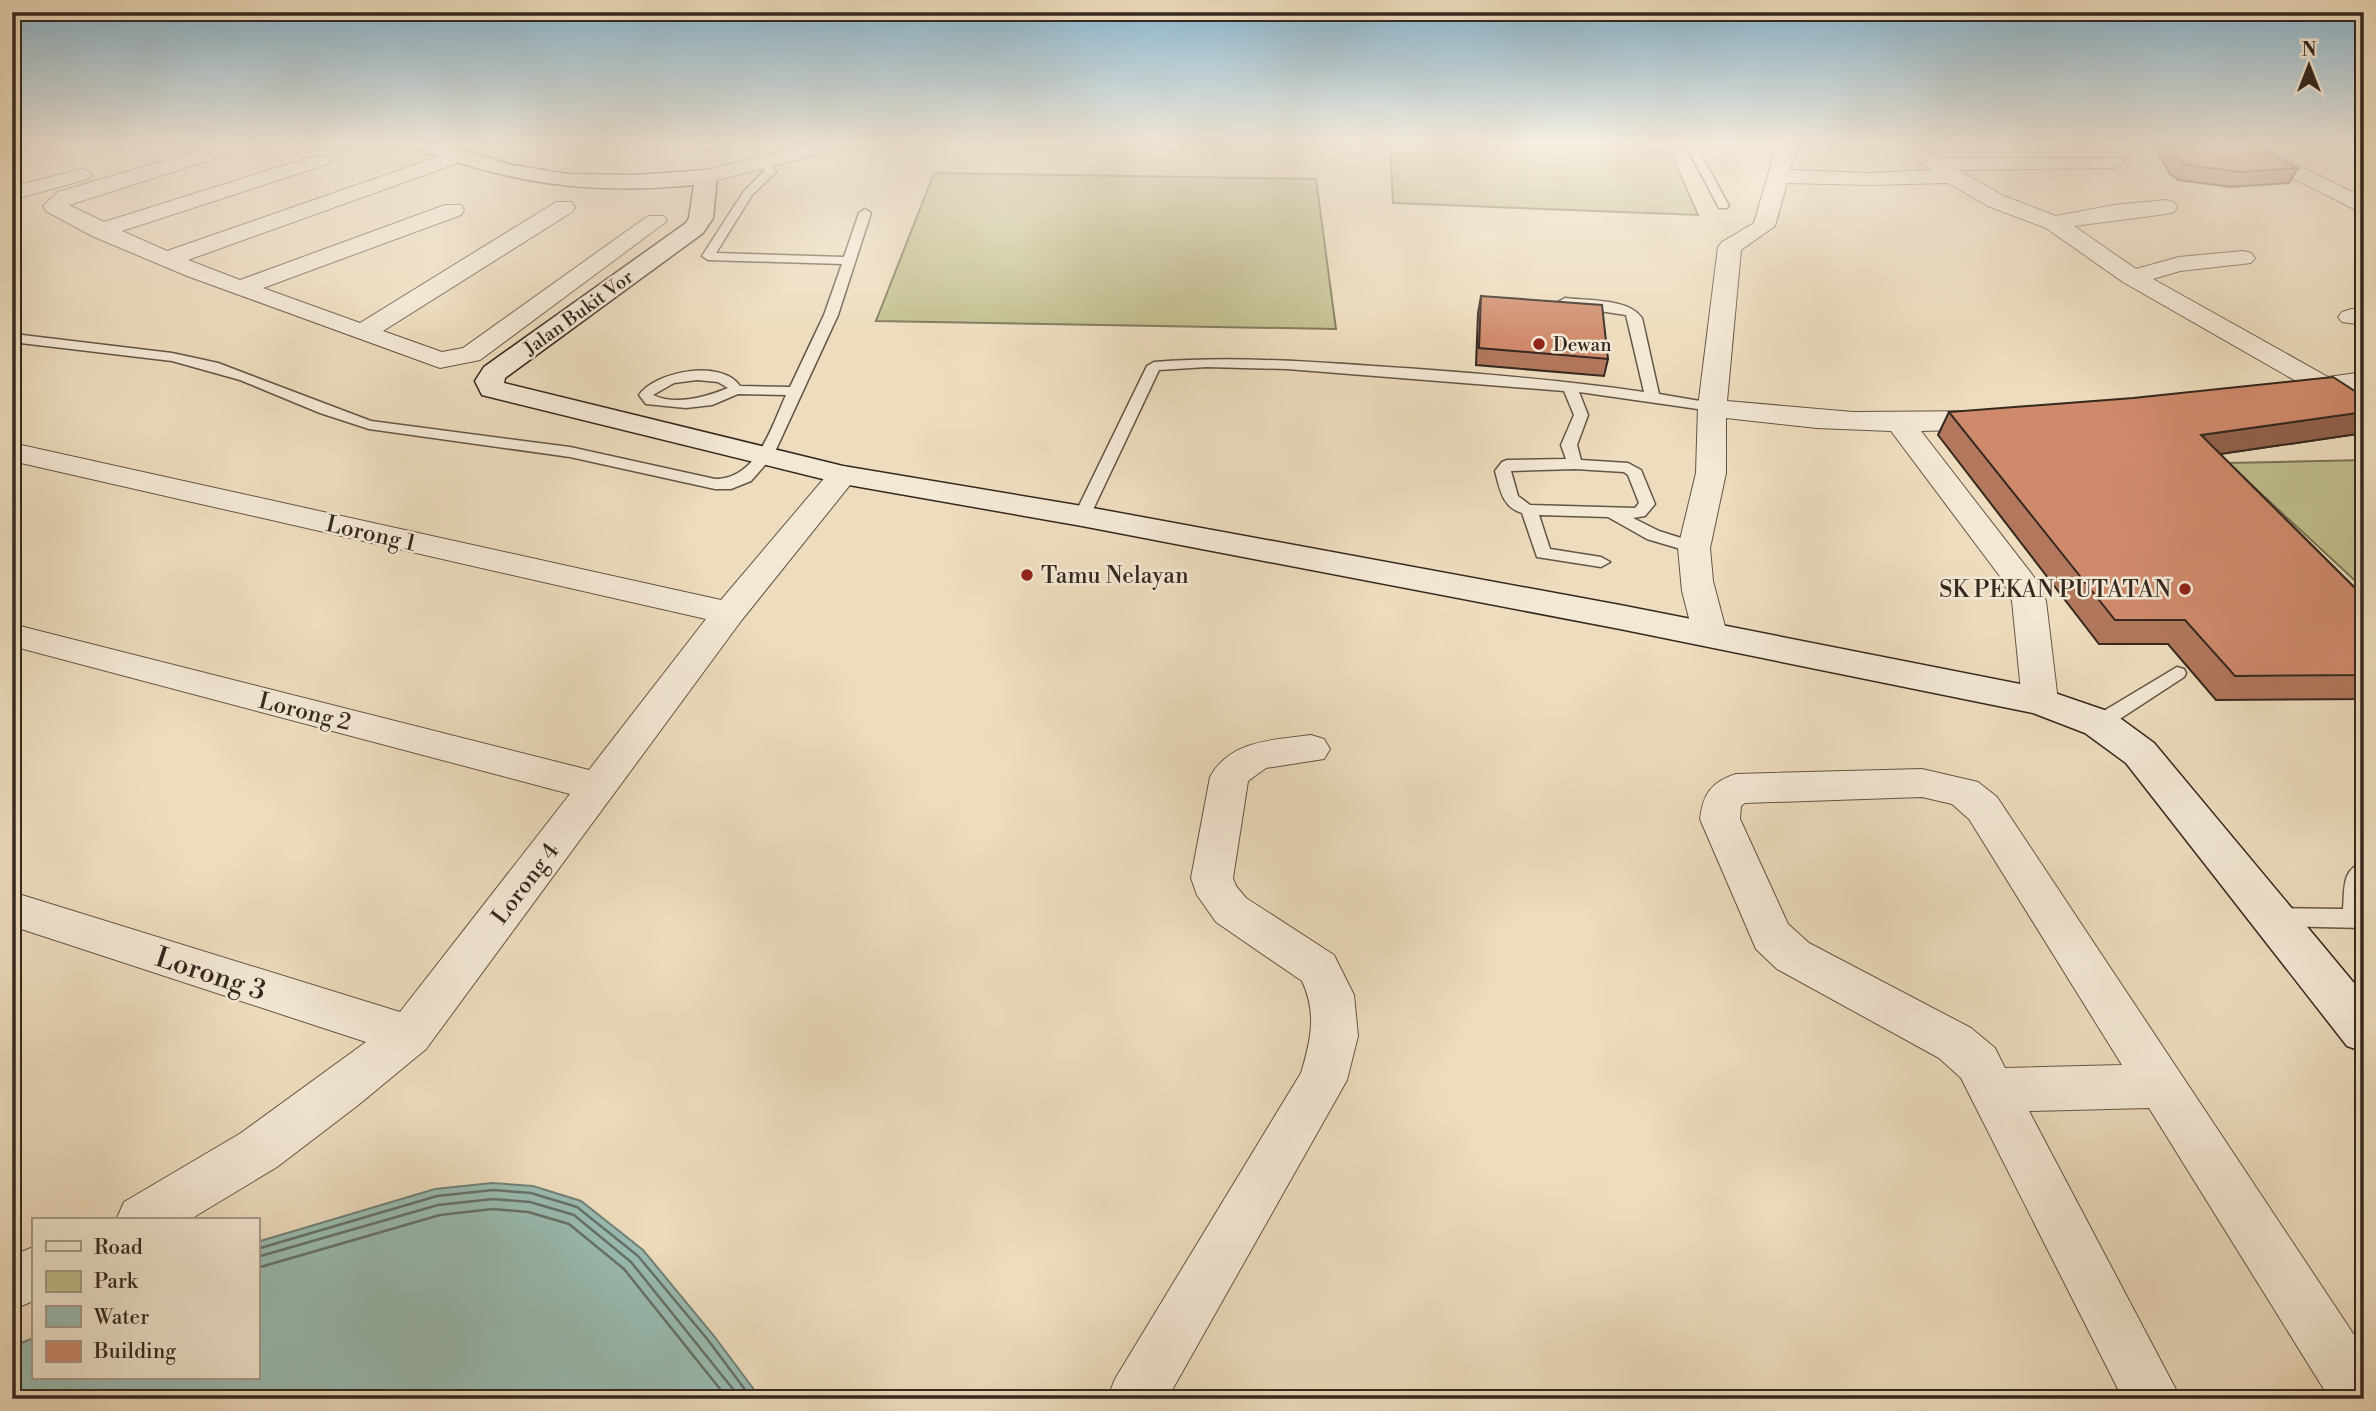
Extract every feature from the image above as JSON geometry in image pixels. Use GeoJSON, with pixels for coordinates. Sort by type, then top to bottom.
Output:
{"type":"FeatureCollection","features":[{"type":"Feature","properties":{"kind":"street"},"geometry":{"type":"LineString","coordinates":[[61,210],[100,231],[167,259],[440,360],[471,354],[656,221]]}},
{"type":"Feature","properties":{"kind":"street"},"geometry":{"type":"LineString","coordinates":[[100,231],[166,210]]}},
{"type":"Feature","properties":{"kind":"street"},"geometry":{"type":"LineString","coordinates":[[167,259],[306,210]]}},
{"type":"Feature","properties":{"kind":"street"},"geometry":{"type":"LineString","coordinates":[[241,288],[451,210]]}},
{"type":"Feature","properties":{"kind":"street"},"geometry":{"type":"LineString","coordinates":[[363,332],[559,210]]}},
{"type":"Feature","properties":{"kind":"street","name":"Jalan Bukit Vor"},"geometry":{"type":"LineString","coordinates":[[702,210],[695,228],[505,365],[489,381],[492,389],[843,475],[1082,516],[1710,634],[2040,701],[2099,723],[2140,753],[2364,1031]]}},
{"type":"Feature","properties":{"kind":"street"},"geometry":{"type":"LineString","coordinates":[[1710,634],[1695,573],[1694,548],[1697,523],[1707,495],[1713,463],[1712,407],[1730,247],[1764,226],[1769,210]]}},
{"type":"Feature","properties":{"kind":"street"},"geometry":{"type":"LineString","coordinates":[[2019,210],[2054,223],[2132,277],[2322,385],[2364,413]]}},
{"type":"Feature","properties":{"kind":"street"},"geometry":{"type":"LineString","coordinates":[[2054,223],[2126,210]]}},
{"type":"Feature","properties":{"kind":"street"},"geometry":{"type":"LineString","coordinates":[[2132,277],[2179,264],[2243,258]]}},
{"type":"Feature","properties":{"kind":"street"},"geometry":{"type":"LineString","coordinates":[[2266,393],[2364,380]]}},
{"type":"Feature","properties":{"kind":"street"},"geometry":{"type":"LineString","coordinates":[[1712,407],[1766,415],[1900,423],[2022,418]]}},
{"type":"Feature","properties":{"kind":"street"},"geometry":{"type":"LineString","coordinates":[[1900,423],[2018,578],[2029,601],[2040,701]]}},
{"type":"Feature","properties":{"kind":"street","name":"Lorong 1"},"geometry":{"type":"LineString","coordinates":[[12,452],[729,613]]}},
{"type":"Feature","properties":{"kind":"street","name":"Lorong 4"},"geometry":{"type":"LineString","coordinates":[[145,1218],[259,1150],[340,1091],[410,1035],[729,613],[843,475]]}},
{"type":"Feature","properties":{"kind":"street","name":"Lorong 2"},"geometry":{"type":"LineString","coordinates":[[12,635],[599,787]]}},
{"type":"Feature","properties":{"kind":"street"},"geometry":{"type":"LineString","coordinates":[[1135,1399],[1323,1080],[1335,1036],[1331,995],[1318,968],[1231,910],[1218,895],[1212,878],[1229,777],[1237,765],[1251,758],[1311,749]]}},
{"type":"Feature","properties":{"kind":"street"},"geometry":{"type":"LineString","coordinates":[[2153,1399],[1978,1063],[1955,1043],[1793,956],[1771,936],[1720,819],[1722,800],[1736,789],[1922,783],[1964,792],[1983,808],[2363,1399]]}},
{"type":"Feature","properties":{"kind":"street","name":"Lorong 3"},"geometry":{"type":"LineString","coordinates":[[12,909],[340,1016],[410,1035]]}},
{"type":"Feature","properties":{"kind":"street"},"geometry":{"type":"LineString","coordinates":[[1993,1090],[2162,1086]]}},
{"type":"Feature","properties":{"kind":"street"},"geometry":{"type":"LineString","coordinates":[[12,1283],[32,1273]]}},
{"type":"Feature","properties":{"kind":"lane"},"geometry":{"type":"LineString","coordinates":[[737,210],[708,256],[849,261]]}},
{"type":"Feature","properties":{"kind":"lane"},"geometry":{"type":"LineString","coordinates":[[14,338],[186,360],[245,377],[369,425],[570,452],[715,484],[731,484],[745,478],[765,456],[831,315],[865,213]]}},
{"type":"Feature","properties":{"kind":"lane"},"geometry":{"type":"LineString","coordinates":[[1565,302],[1632,312],[1652,397]]}},
{"type":"Feature","properties":{"kind":"lane"},"geometry":{"type":"LineString","coordinates":[[1082,516],[1154,366],[1215,362],[1484,377],[1569,386],[1712,407]]}},
{"type":"Feature","properties":{"kind":"lane"},"geometry":{"type":"LineString","coordinates":[[736,390],[730,382],[718,378],[676,378],[659,382],[649,388],[646,395],[651,401],[686,404],[707,402],[736,390],[796,391]]}},
{"type":"Feature","properties":{"kind":"lane"},"geometry":{"type":"LineString","coordinates":[[1569,386],[1581,415],[1569,445],[1575,464]]}},
{"type":"Feature","properties":{"kind":"lane"},"geometry":{"type":"LineString","coordinates":[[1575,464],[1618,466],[1635,473],[1647,504],[1645,509],[1639,513],[1529,510],[1518,508],[1512,503],[1503,471],[1507,465],[1575,464]]}},
{"type":"Feature","properties":{"kind":"lane"},"geometry":{"type":"LineString","coordinates":[[1529,510],[1543,553],[1601,562]]}},
{"type":"Feature","properties":{"kind":"lane"},"geometry":{"type":"LineString","coordinates":[[1611,512],[1653,535],[1694,548]]}},
{"type":"Feature","properties":{"kind":"lane"},"geometry":{"type":"LineString","coordinates":[[2099,723],[2177,673]]}},
{"type":"Feature","properties":{"kind":"lane"},"geometry":{"type":"LineString","coordinates":[[2272,917],[2358,919],[2357,875],[2364,870]]}},
{"type":"Feature","properties":{"kind":"green space"},"geometry":{"type":"Polygon","coordinates":[[[920,210],[1320,210],[1336,329],[876,321],[920,210]]]}},
{"type":"Feature","properties":{"kind":"green space"},"geometry":{"type":"Polygon","coordinates":[[[1567,210],[1696,210],[1698,215],[1567,210]]]}},
{"type":"Feature","properties":{"kind":"green space"},"geometry":{"type":"Polygon","coordinates":[[[2364,460],[2364,589],[2228,463],[2364,460]]]}},
{"type":"Feature","properties":{"kind":"water"},"geometry":{"type":"Polygon","coordinates":[[[492,1183],[533,1186],[581,1201],[643,1250],[714,1336],[761,1399],[12,1399],[12,1347],[32,1338],[32,1380],[259,1380],[259,1241],[435,1189],[492,1183]]]}},
{"type":"Feature","properties":{"kind":"building","name":"Dewan"},"geometry":{"type":"Polygon","coordinates":[[[1481,296],[1602,305],[1608,359],[1479,348],[1481,296]]]}},
{"type":"Feature","properties":{"kind":"building","name":"SK PEKAN PUTATAN"},"geometry":{"type":"Polygon","coordinates":[[[2333,377],[2364,397],[2364,412],[2201,435],[2364,597],[2364,675],[2235,676],[2185,620],[2115,620],[1949,412],[2133,398],[2333,377]]]}},
{"type":"Feature","properties":{"kind":"place","name":"Dewan"},"geometry":{"type":"Point","coordinates":[1539,344]}},
{"type":"Feature","properties":{"kind":"place","name":"Tamu Nelayan"},"geometry":{"type":"Point","coordinates":[1027,575]}},
{"type":"Feature","properties":{"kind":"place","name":"SK PEKAN PUTATAN"},"geometry":{"type":"Point","coordinates":[2185,589]}}]}
